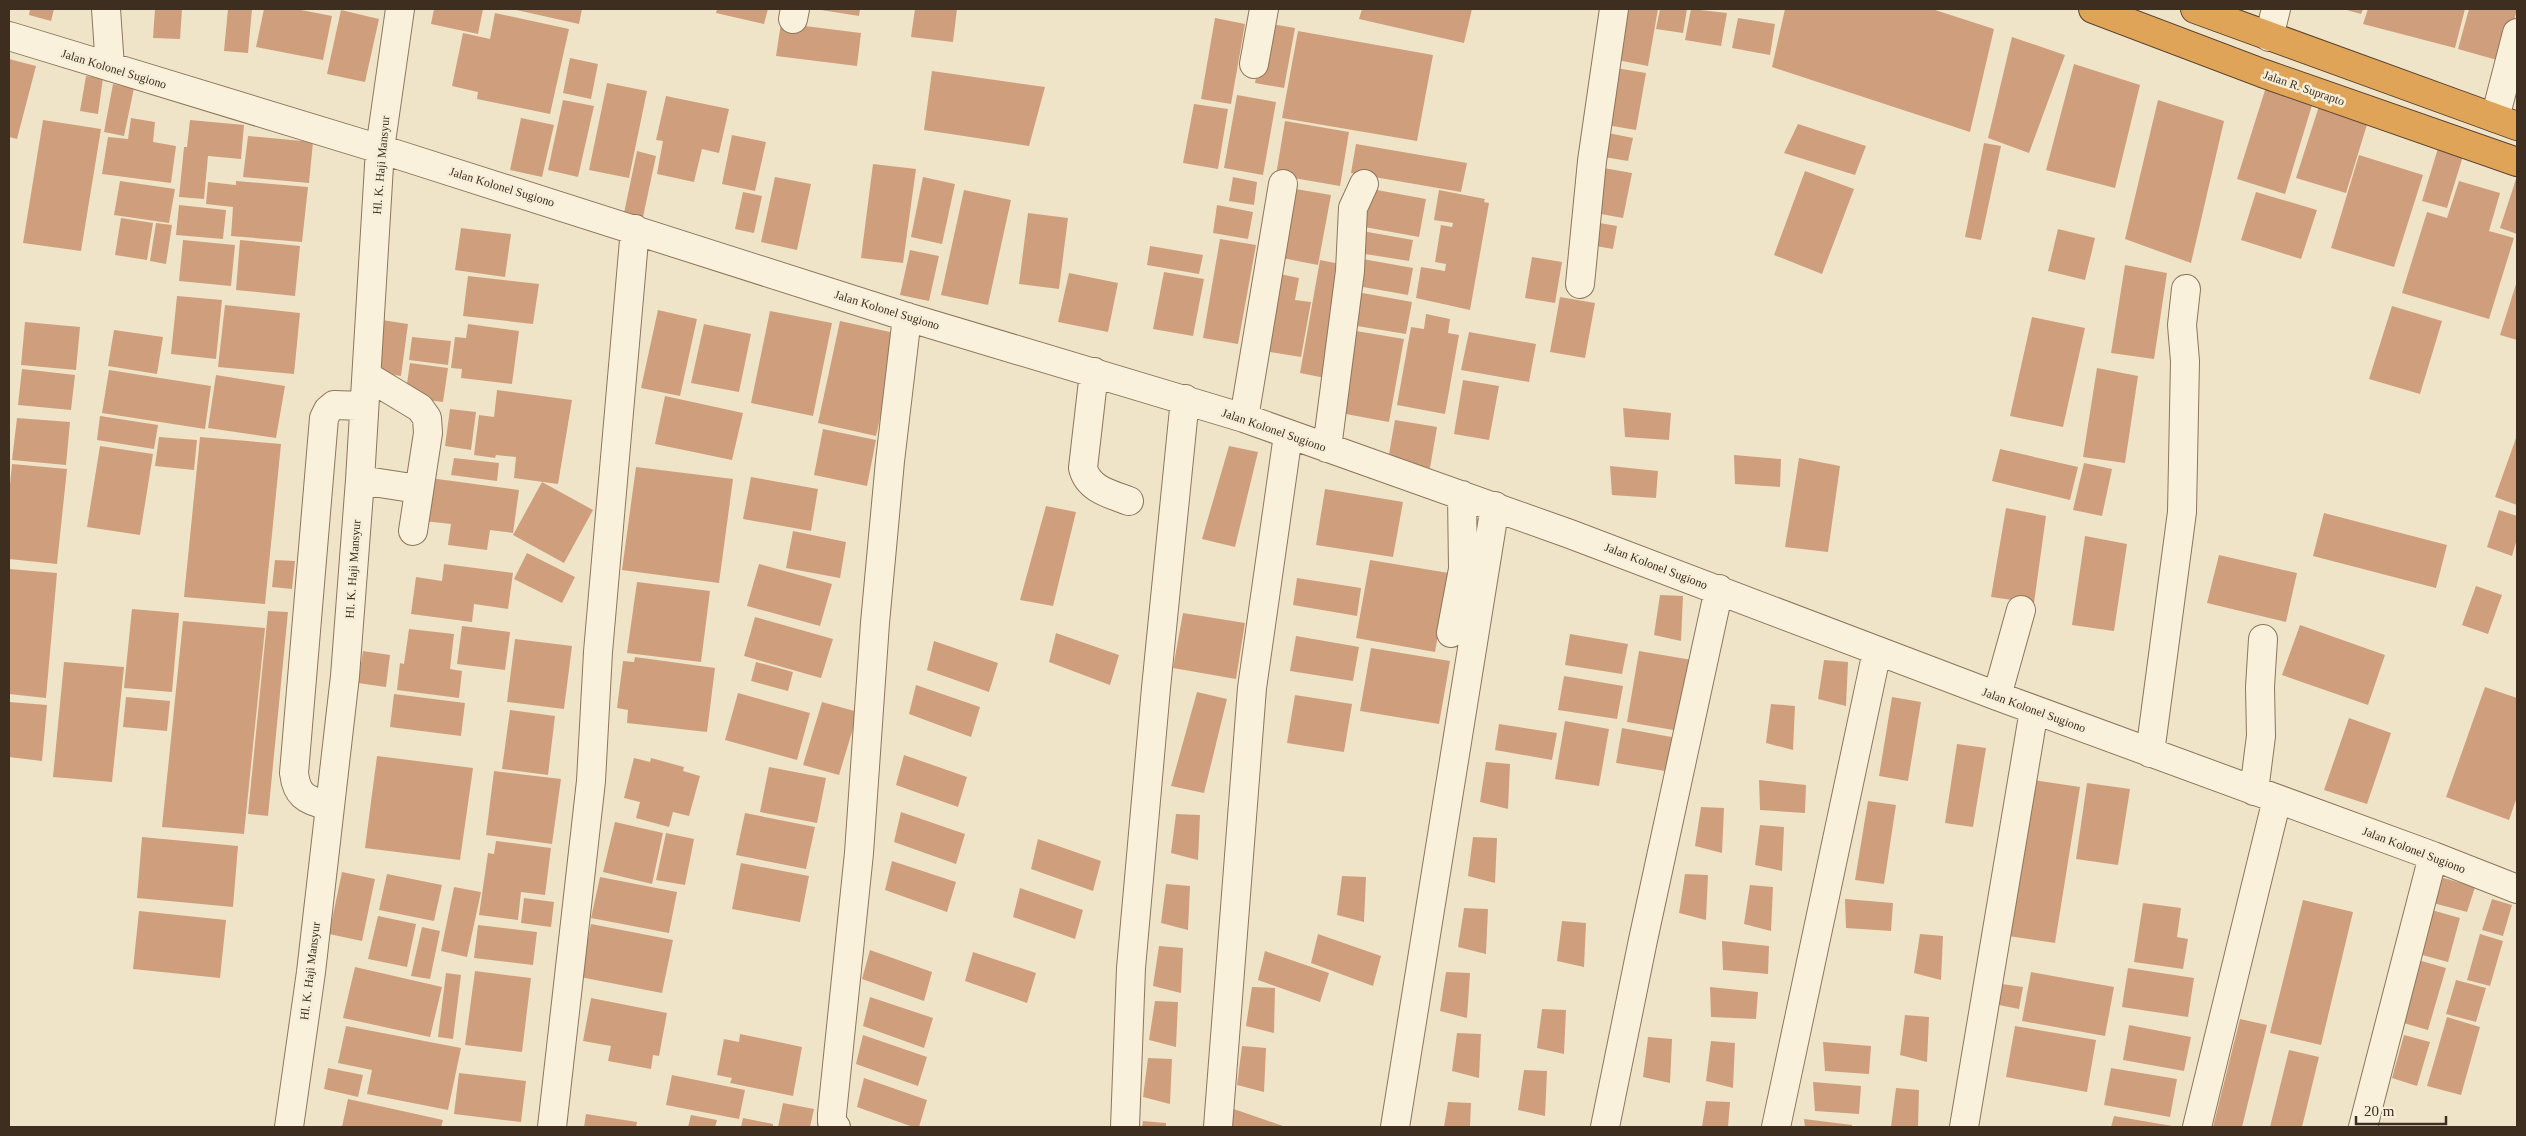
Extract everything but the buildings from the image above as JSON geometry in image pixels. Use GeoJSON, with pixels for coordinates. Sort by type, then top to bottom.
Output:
{"type":"FeatureCollection","features":[{"type":"Feature","properties":{"kind":"highway","name":"Jalan R. Suprapto"},"geometry":{"type":"LineString","coordinates":[[2093,9],[2262,73],[2517,162]]}},
{"type":"Feature","properties":{"kind":"highway"},"geometry":{"type":"LineString","coordinates":[[2195,9],[2506,122]]}},
{"type":"Feature","properties":{"kind":"street"},"geometry":{"type":"LineString","coordinates":[[106,9],[110,67]]}},
{"type":"Feature","properties":{"kind":"street","name":"Hl. K. Haji Mansyur"},"geometry":{"type":"LineString","coordinates":[[289,1127],[311,972],[345,676],[367,376],[380,149],[400,9]]}},
{"type":"Feature","properties":{"kind":"street"},"geometry":{"type":"LineString","coordinates":[[1254,64],[1264,9]]}},
{"type":"Feature","properties":{"kind":"street"},"geometry":{"type":"LineString","coordinates":[[1580,284],[1592,161],[1614,9]]}},
{"type":"Feature","properties":{"kind":"street"},"geometry":{"type":"LineString","coordinates":[[2269,37],[2276,9]]}},
{"type":"Feature","properties":{"kind":"street"},"geometry":{"type":"LineString","coordinates":[[2506,122],[2517,33]]}},
{"type":"Feature","properties":{"kind":"street","name":"Jalan Kolonel Sugiono"},"geometry":{"type":"LineString","coordinates":[[9,36],[380,149],[907,317],[1244,418],[1495,506],[1719,589],[1996,696],[2433,856],[2517,889]]}},
{"type":"Feature","properties":{"kind":"street"},"geometry":{"type":"LineString","coordinates":[[1244,418],[1283,184]]}},
{"type":"Feature","properties":{"kind":"street"},"geometry":{"type":"LineString","coordinates":[[1327,448],[1350,270],[1353,208],[1364,184]]}},
{"type":"Feature","properties":{"kind":"street"},"geometry":{"type":"LineString","coordinates":[[552,1127],[591,781],[598,652],[635,229]]}},
{"type":"Feature","properties":{"kind":"street"},"geometry":{"type":"LineString","coordinates":[[2150,753],[2182,512],[2185,361],[2182,325],[2186,288]]}},
{"type":"Feature","properties":{"kind":"street"},"geometry":{"type":"LineString","coordinates":[[836,1127],[832,1122],[832,1114],[859,853],[875,623],[890,461],[907,317]]}},
{"type":"Feature","properties":{"kind":"street"},"geometry":{"type":"LineString","coordinates":[[1094,372],[1083,468],[1085,475],[1099,489],[1129,501]]}},
{"type":"Feature","properties":{"kind":"street"},"geometry":{"type":"LineString","coordinates":[[367,376],[420,408],[427,418],[428,433],[413,531]]}},
{"type":"Feature","properties":{"kind":"street"},"geometry":{"type":"LineString","coordinates":[[1125,1127],[1131,968],[1156,688],[1185,400]]}},
{"type":"Feature","properties":{"kind":"street"},"geometry":{"type":"LineString","coordinates":[[330,807],[302,796],[296,788],[294,773],[308,602],[324,418],[328,410],[334,405],[364,406]]}},
{"type":"Feature","properties":{"kind":"street"},"geometry":{"type":"LineString","coordinates":[[1218,1127],[1252,688],[1288,435]]}},
{"type":"Feature","properties":{"kind":"street"},"geometry":{"type":"LineString","coordinates":[[360,480],[418,489]]}},
{"type":"Feature","properties":{"kind":"street"},"geometry":{"type":"LineString","coordinates":[[1451,633],[1463,569],[1462,495]]}},
{"type":"Feature","properties":{"kind":"street"},"geometry":{"type":"LineString","coordinates":[[1395,1127],[1495,506]]}},
{"type":"Feature","properties":{"kind":"street"},"geometry":{"type":"LineString","coordinates":[[1605,1127],[1623,1032],[1719,589]]}},
{"type":"Feature","properties":{"kind":"street"},"geometry":{"type":"LineString","coordinates":[[308,602],[350,601]]}},
{"type":"Feature","properties":{"kind":"street"},"geometry":{"type":"LineString","coordinates":[[1996,696],[2021,610]]}},
{"type":"Feature","properties":{"kind":"street"},"geometry":{"type":"LineString","coordinates":[[2197,1127],[2265,795],[2260,687],[2263,639]]}},
{"type":"Feature","properties":{"kind":"street"},"geometry":{"type":"LineString","coordinates":[[1776,1127],[1877,651]]}},
{"type":"Feature","properties":{"kind":"street"},"geometry":{"type":"LineString","coordinates":[[1964,1127],[2034,710]]}},
{"type":"Feature","properties":{"kind":"street"},"geometry":{"type":"LineString","coordinates":[[2363,1127],[2433,856]]}}]}
